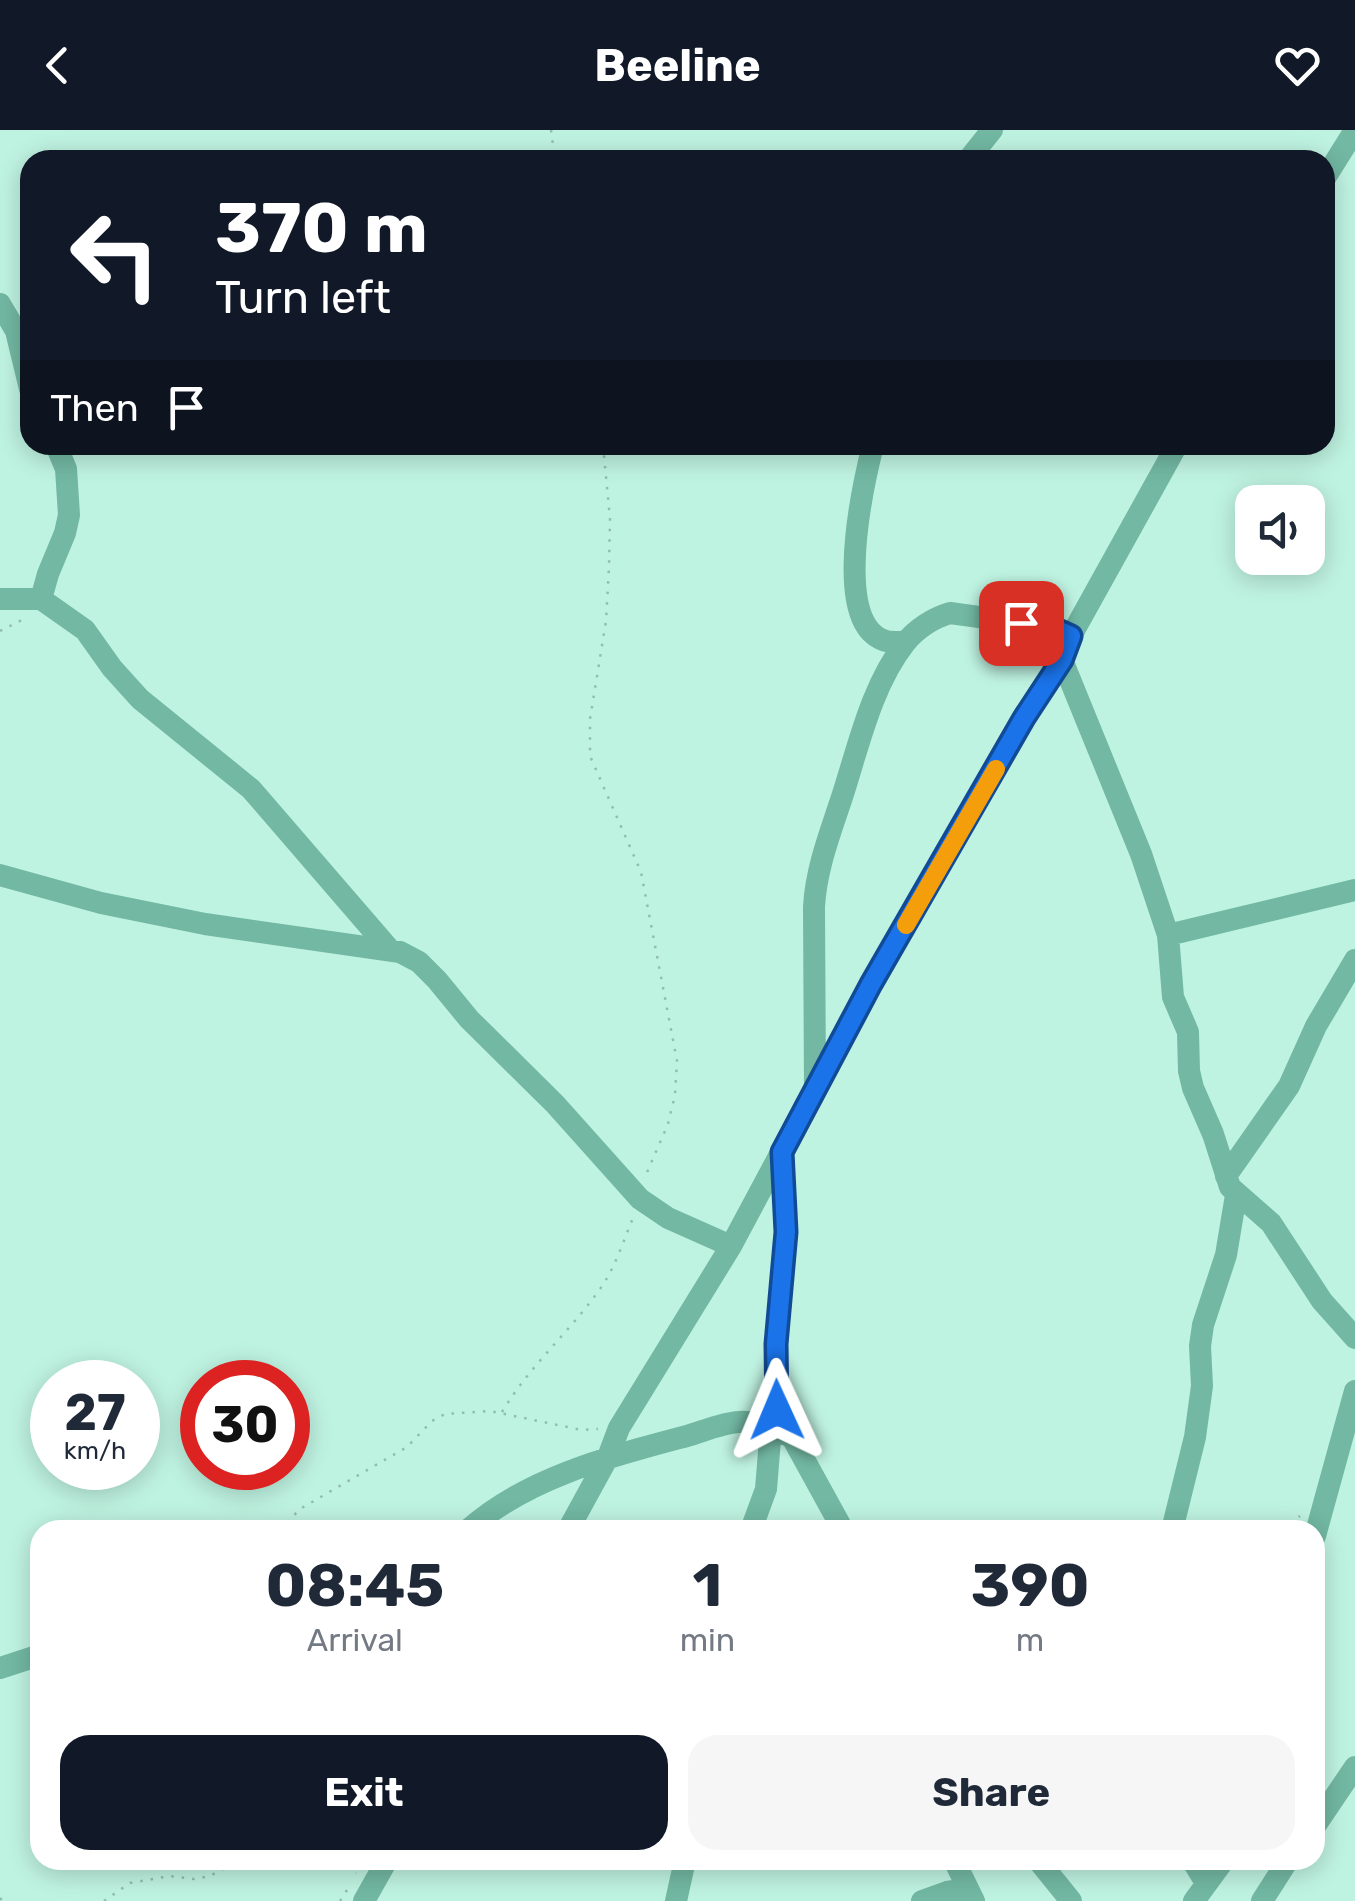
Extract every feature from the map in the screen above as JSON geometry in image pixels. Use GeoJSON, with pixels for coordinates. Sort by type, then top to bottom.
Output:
{"type":"FeatureCollection","features":[{"type":"Feature","properties":{"kind":"street"},"geometry":{"type":"LineString","coordinates":[[976,150],[992,130]]}},
{"type":"Feature","properties":{"kind":"street"},"geometry":{"type":"LineString","coordinates":[[1335,161],[1354,130]]}},
{"type":"Feature","properties":{"kind":"street"},"geometry":{"type":"LineString","coordinates":[[0,304],[16,331],[20,348]]}},
{"type":"Feature","properties":{"kind":"street"},"geometry":{"type":"LineString","coordinates":[[42,599],[69,515],[66,469],[60,455]]}},
{"type":"Feature","properties":{"kind":"street"},"geometry":{"type":"LineString","coordinates":[[871,455],[857,530],[856,597],[866,626],[875,635],[886,642],[906,641]]}},
{"type":"Feature","properties":{"kind":"street"},"geometry":{"type":"LineString","coordinates":[[573,1520],[620,1428],[731,1246],[871,984],[1024,718],[1062,660],[1071,636],[1171,455]]}},
{"type":"Feature","properties":{"kind":"street"},"geometry":{"type":"LineString","coordinates":[[0,599],[42,599],[94,640],[112,668],[140,699],[251,789],[390,950]]}},
{"type":"Feature","properties":{"kind":"street"},"geometry":{"type":"LineString","coordinates":[[816,1092],[816,880],[873,704],[906,641],[937,617],[950,613],[1051,627],[1071,636]]}},
{"type":"Feature","properties":{"kind":"street"},"geometry":{"type":"LineString","coordinates":[[1062,660],[1142,854],[1168,935],[1173,997],[1190,1044],[1189,1071],[1231,1186],[1226,1256],[1202,1336],[1200,1408],[1174,1520]]}},
{"type":"Feature","properties":{"kind":"street"},"geometry":{"type":"LineString","coordinates":[[0,875],[86,900],[205,924],[390,950],[419,962],[469,1020],[612,1164],[640,1199],[668,1218],[731,1246]]}},
{"type":"Feature","properties":{"kind":"street"},"geometry":{"type":"LineString","coordinates":[[1168,935],[1355,890]]}},
{"type":"Feature","properties":{"kind":"street"},"geometry":{"type":"LineString","coordinates":[[1231,1186],[1355,960]]}},
{"type":"Feature","properties":{"kind":"street"},"geometry":{"type":"LineString","coordinates":[[755,1520],[781,1432],[776,1344],[786,1232],[782,1152]]}},
{"type":"Feature","properties":{"kind":"street"},"geometry":{"type":"LineString","coordinates":[[1231,1186],[1271,1222],[1322,1300],[1355,1338]]}},
{"type":"Feature","properties":{"kind":"street"},"geometry":{"type":"LineString","coordinates":[[1319,1520],[1355,1391]]}},
{"type":"Feature","properties":{"kind":"street"},"geometry":{"type":"LineString","coordinates":[[479,1520],[530,1489],[608,1457],[740,1422],[781,1432],[809,1463],[838,1520]]}},
{"type":"Feature","properties":{"kind":"street"},"geometry":{"type":"LineString","coordinates":[[0,1668],[30,1658]]}},
{"type":"Feature","properties":{"kind":"street"},"geometry":{"type":"LineString","coordinates":[[1325,1811],[1355,1766]]}},
{"type":"Feature","properties":{"kind":"street"},"geometry":{"type":"LineString","coordinates":[[364,1901],[381,1870]]}},
{"type":"Feature","properties":{"kind":"street"},"geometry":{"type":"LineString","coordinates":[[676,1901],[683,1870]]}},
{"type":"Feature","properties":{"kind":"street"},"geometry":{"type":"LineString","coordinates":[[959,1870],[971,1895]]}},
{"type":"Feature","properties":{"kind":"street"},"geometry":{"type":"LineString","coordinates":[[1046,1870],[1071,1901]]}},
{"type":"Feature","properties":{"kind":"street"},"geometry":{"type":"LineString","coordinates":[[1200,1892],[1216,1870]]}},
{"type":"Feature","properties":{"kind":"street"},"geometry":{"type":"LineString","coordinates":[[1262,1901],[1282,1870]]}},
{"type":"Feature","properties":{"kind":"street"},"geometry":{"type":"LineString","coordinates":[[922,1901],[947,1892],[971,1895]]}},
{"type":"Feature","properties":{"kind":"path"},"geometry":{"type":"LineString","coordinates":[[502,1412],[524,1376],[573,1324],[612,1270],[640,1199],[646,1172],[668,1124],[675,1095],[677,1061],[640,872],[590,756],[590,719],[606,621],[609,567],[610,519],[604,455]]}},
{"type":"Feature","properties":{"kind":"path"},"geometry":{"type":"LineString","coordinates":[[290,1520],[300,1510],[407,1447],[432,1421],[463,1412],[502,1412],[582,1430],[620,1428]]}},
{"type":"Feature","properties":{"kind":"path"},"geometry":{"type":"LineString","coordinates":[[104,1901],[130,1884],[170,1876],[194,1880],[225,1870]]}},
{"type":"Feature","properties":{"kind":"path"},"geometry":{"type":"LineString","coordinates":[[353,1870],[362,1876],[377,1870]]}},
{"type":"Feature","properties":{"kind":"slow traffic"},"geometry":{"type":"LineString","coordinates":[[906,925],[996,769]]}},
{"type":"Feature","properties":{"kind":"route"},"geometry":{"type":"LineString","coordinates":[[777,1410],[776,1344],[786,1232],[782,1152],[871,984],[1024,718],[1062,660],[1071,636],[1051,627],[1021,623]]}}]}
